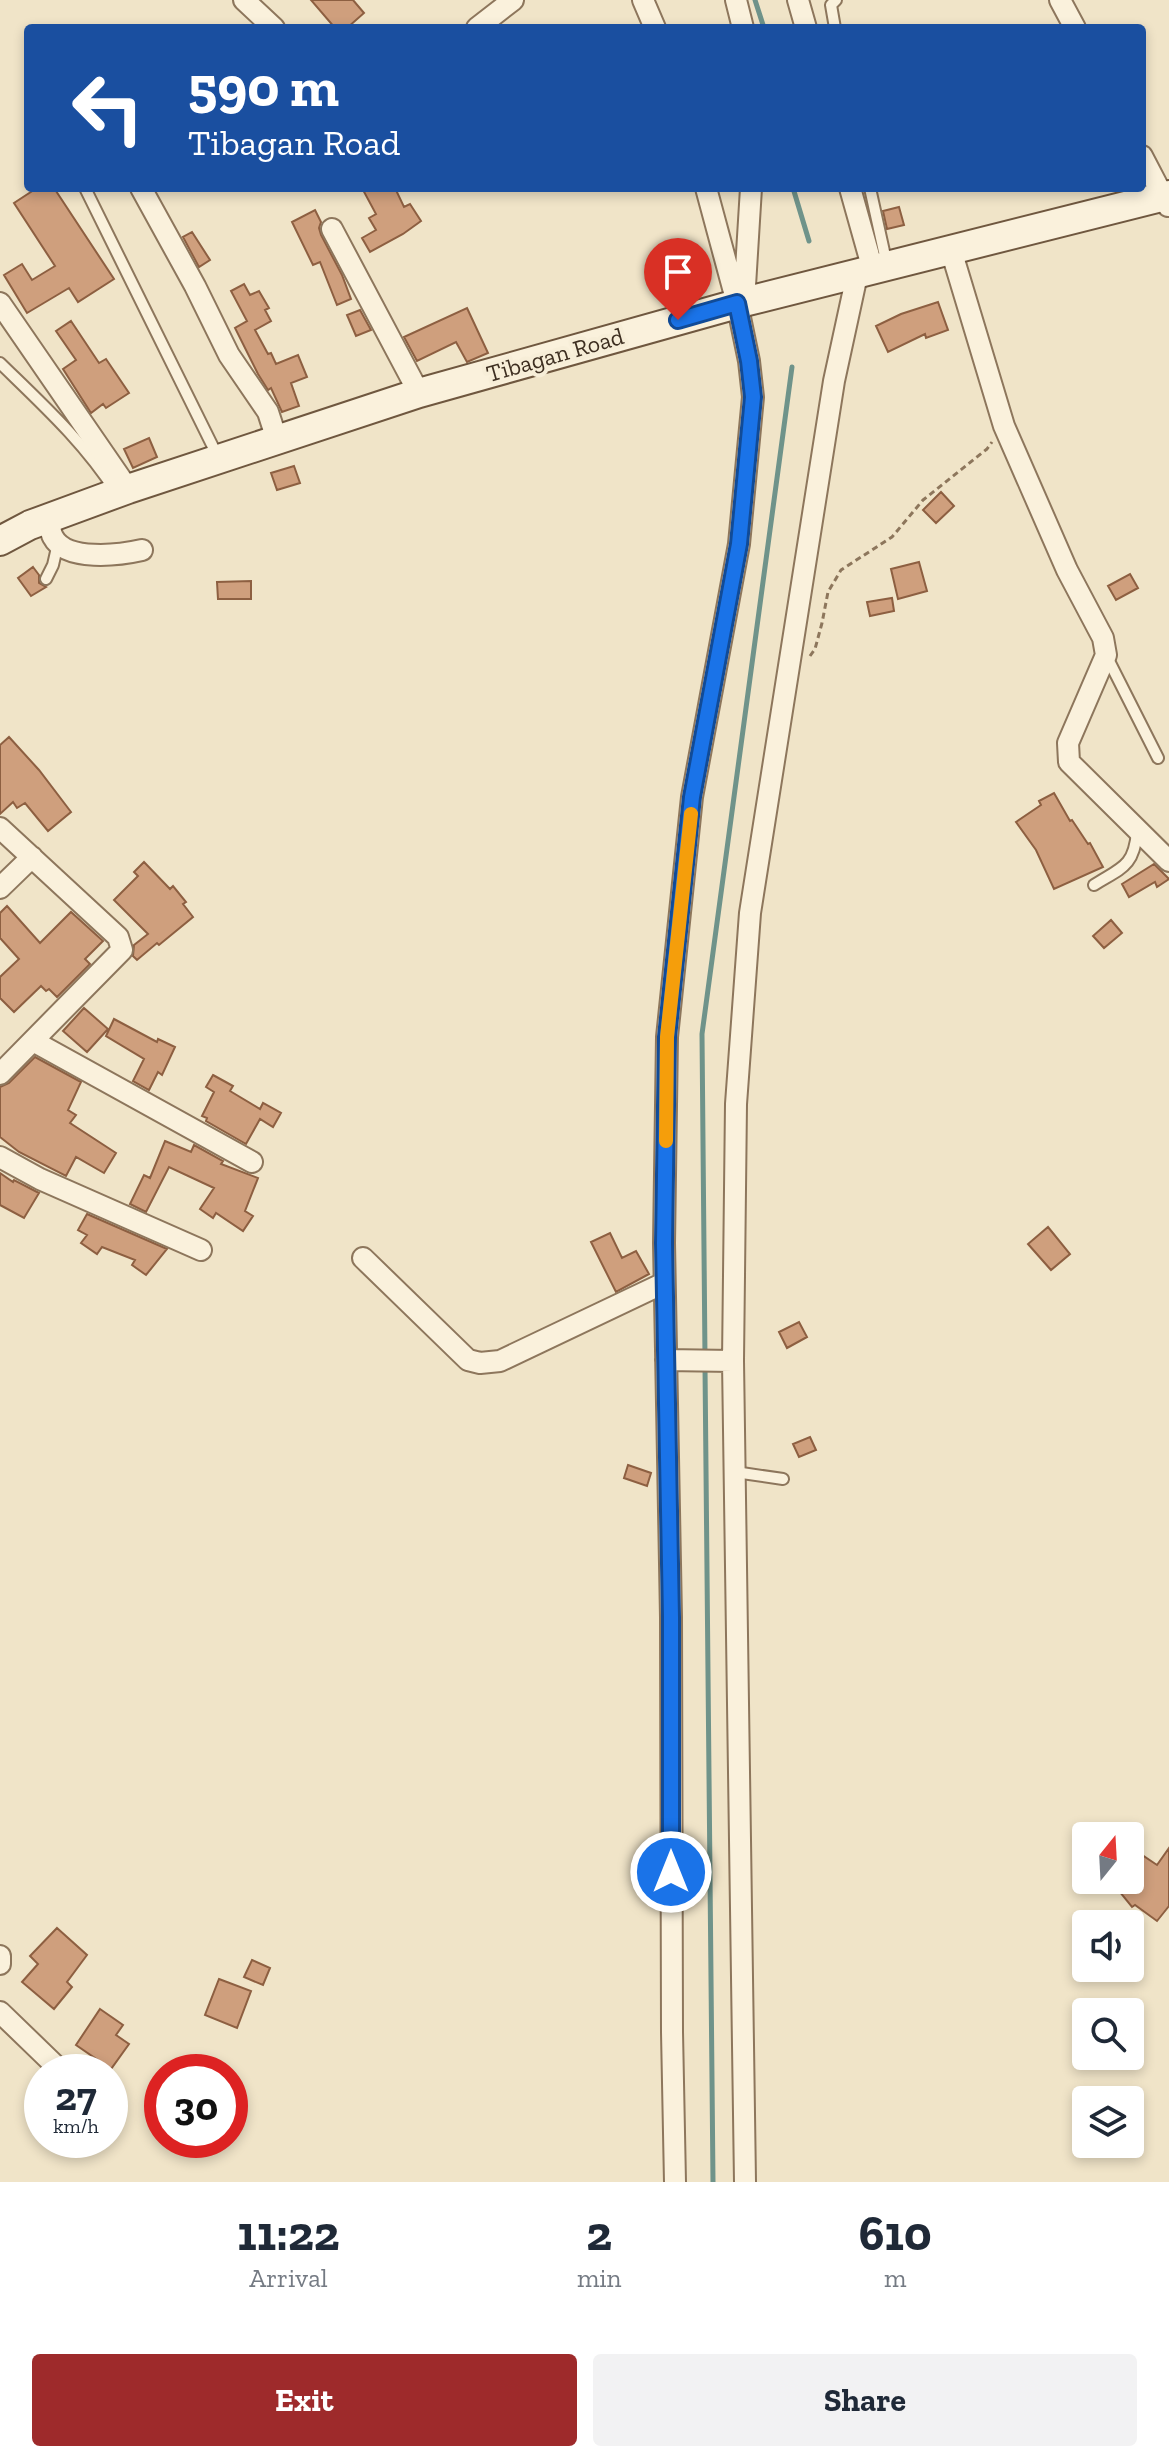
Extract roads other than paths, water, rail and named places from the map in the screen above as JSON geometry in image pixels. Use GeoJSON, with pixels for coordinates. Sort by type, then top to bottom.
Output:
{"type":"FeatureCollection","features":[{"type":"Feature","properties":{"kind":"main road","name":"Tibagan Road"},"geometry":{"type":"LineString","coordinates":[[0,541],[30,525],[53,530],[122,491],[419,393],[741,302],[1167,200]]}},
{"type":"Feature","properties":{"kind":"street"},"geometry":{"type":"LineString","coordinates":[[244,0],[270,24]]}},
{"type":"Feature","properties":{"kind":"street"},"geometry":{"type":"LineString","coordinates":[[482,24],[513,0]]}},
{"type":"Feature","properties":{"kind":"street"},"geometry":{"type":"LineString","coordinates":[[643,0],[653,24]]}},
{"type":"Feature","properties":{"kind":"street"},"geometry":{"type":"LineString","coordinates":[[736,0],[742,24]]}},
{"type":"Feature","properties":{"kind":"street"},"geometry":{"type":"LineString","coordinates":[[798,0],[805,24]]}},
{"type":"Feature","properties":{"kind":"street"},"geometry":{"type":"LineString","coordinates":[[1060,0],[1073,24]]}},
{"type":"Feature","properties":{"kind":"street"},"geometry":{"type":"LineString","coordinates":[[1146,163],[1167,200]]}},
{"type":"Feature","properties":{"kind":"street"},"geometry":{"type":"LineString","coordinates":[[143,192],[229,355],[268,412],[277,440]]}},
{"type":"Feature","properties":{"kind":"street"},"geometry":{"type":"LineString","coordinates":[[675,2182],[672,2032],[672,1361],[664,1283],[667,1037],[692,797],[739,544],[753,397],[741,302],[707,192]]}},
{"type":"Feature","properties":{"kind":"street"},"geometry":{"type":"LineString","coordinates":[[741,302],[751,192]]}},
{"type":"Feature","properties":{"kind":"street"},"geometry":{"type":"LineString","coordinates":[[745,2182],[735,1472],[727,1362],[736,1104],[750,913],[834,381],[873,271],[851,192]]}},
{"type":"Feature","properties":{"kind":"street"},"geometry":{"type":"LineString","coordinates":[[332,229],[419,393]]}},
{"type":"Feature","properties":{"kind":"street"},"geometry":{"type":"LineString","coordinates":[[951,250],[1004,426],[1067,570],[1103,638],[1106,655],[1068,743],[1069,762],[1169,861]]}},
{"type":"Feature","properties":{"kind":"street"},"geometry":{"type":"LineString","coordinates":[[0,303],[122,491]]}},
{"type":"Feature","properties":{"kind":"street"},"geometry":{"type":"LineString","coordinates":[[53,530],[64,547],[96,556],[142,550]]}},
{"type":"Feature","properties":{"kind":"street"},"geometry":{"type":"LineString","coordinates":[[0,828],[118,937],[122,946],[122,950],[0,1074]]}},
{"type":"Feature","properties":{"kind":"street"},"geometry":{"type":"LineString","coordinates":[[0,888],[32,857]]}},
{"type":"Feature","properties":{"kind":"street"},"geometry":{"type":"LineString","coordinates":[[33,1041],[198,1125],[252,1162]]}},
{"type":"Feature","properties":{"kind":"street"},"geometry":{"type":"LineString","coordinates":[[0,1157],[19,1170],[201,1250]]}},
{"type":"Feature","properties":{"kind":"street"},"geometry":{"type":"LineString","coordinates":[[363,1258],[468,1360],[480,1363],[500,1361],[664,1283]]}},
{"type":"Feature","properties":{"kind":"street"},"geometry":{"type":"LineString","coordinates":[[672,1361],[727,1362]]}},
{"type":"Feature","properties":{"kind":"street"},"geometry":{"type":"LineString","coordinates":[[0,1956],[0,1964]]}},
{"type":"Feature","properties":{"kind":"street"},"geometry":{"type":"LineString","coordinates":[[0,2012],[43,2054]]}},
{"type":"Feature","properties":{"kind":"lane"},"geometry":{"type":"LineString","coordinates":[[834,24],[831,5],[836,0]]}},
{"type":"Feature","properties":{"kind":"lane"},"geometry":{"type":"LineString","coordinates":[[87,192],[219,459]]}},
{"type":"Feature","properties":{"kind":"lane"},"geometry":{"type":"LineString","coordinates":[[870,192],[873,271]]}},
{"type":"Feature","properties":{"kind":"lane"},"geometry":{"type":"LineString","coordinates":[[0,363],[76,438],[122,491]]}},
{"type":"Feature","properties":{"kind":"lane"},"geometry":{"type":"LineString","coordinates":[[46,579],[50,575],[53,530]]}},
{"type":"Feature","properties":{"kind":"lane"},"geometry":{"type":"LineString","coordinates":[[1106,655],[1158,758]]}},
{"type":"Feature","properties":{"kind":"lane"},"geometry":{"type":"LineString","coordinates":[[1094,885],[1125,866],[1133,857],[1137,830]]}},
{"type":"Feature","properties":{"kind":"lane"},"geometry":{"type":"LineString","coordinates":[[735,1472],[783,1479]]}},
{"type":"Feature","properties":{"kind":"waterway"},"geometry":{"type":"LineString","coordinates":[[755,0],[763,24]]}},
{"type":"Feature","properties":{"kind":"waterway"},"geometry":{"type":"LineString","coordinates":[[794,192],[809,241]]}},
{"type":"Feature","properties":{"kind":"waterway"},"geometry":{"type":"LineString","coordinates":[[705,1357],[702,1034],[792,367]]}},
{"type":"Feature","properties":{"kind":"waterway"},"geometry":{"type":"LineString","coordinates":[[705,1367],[713,2182]]}}]}
